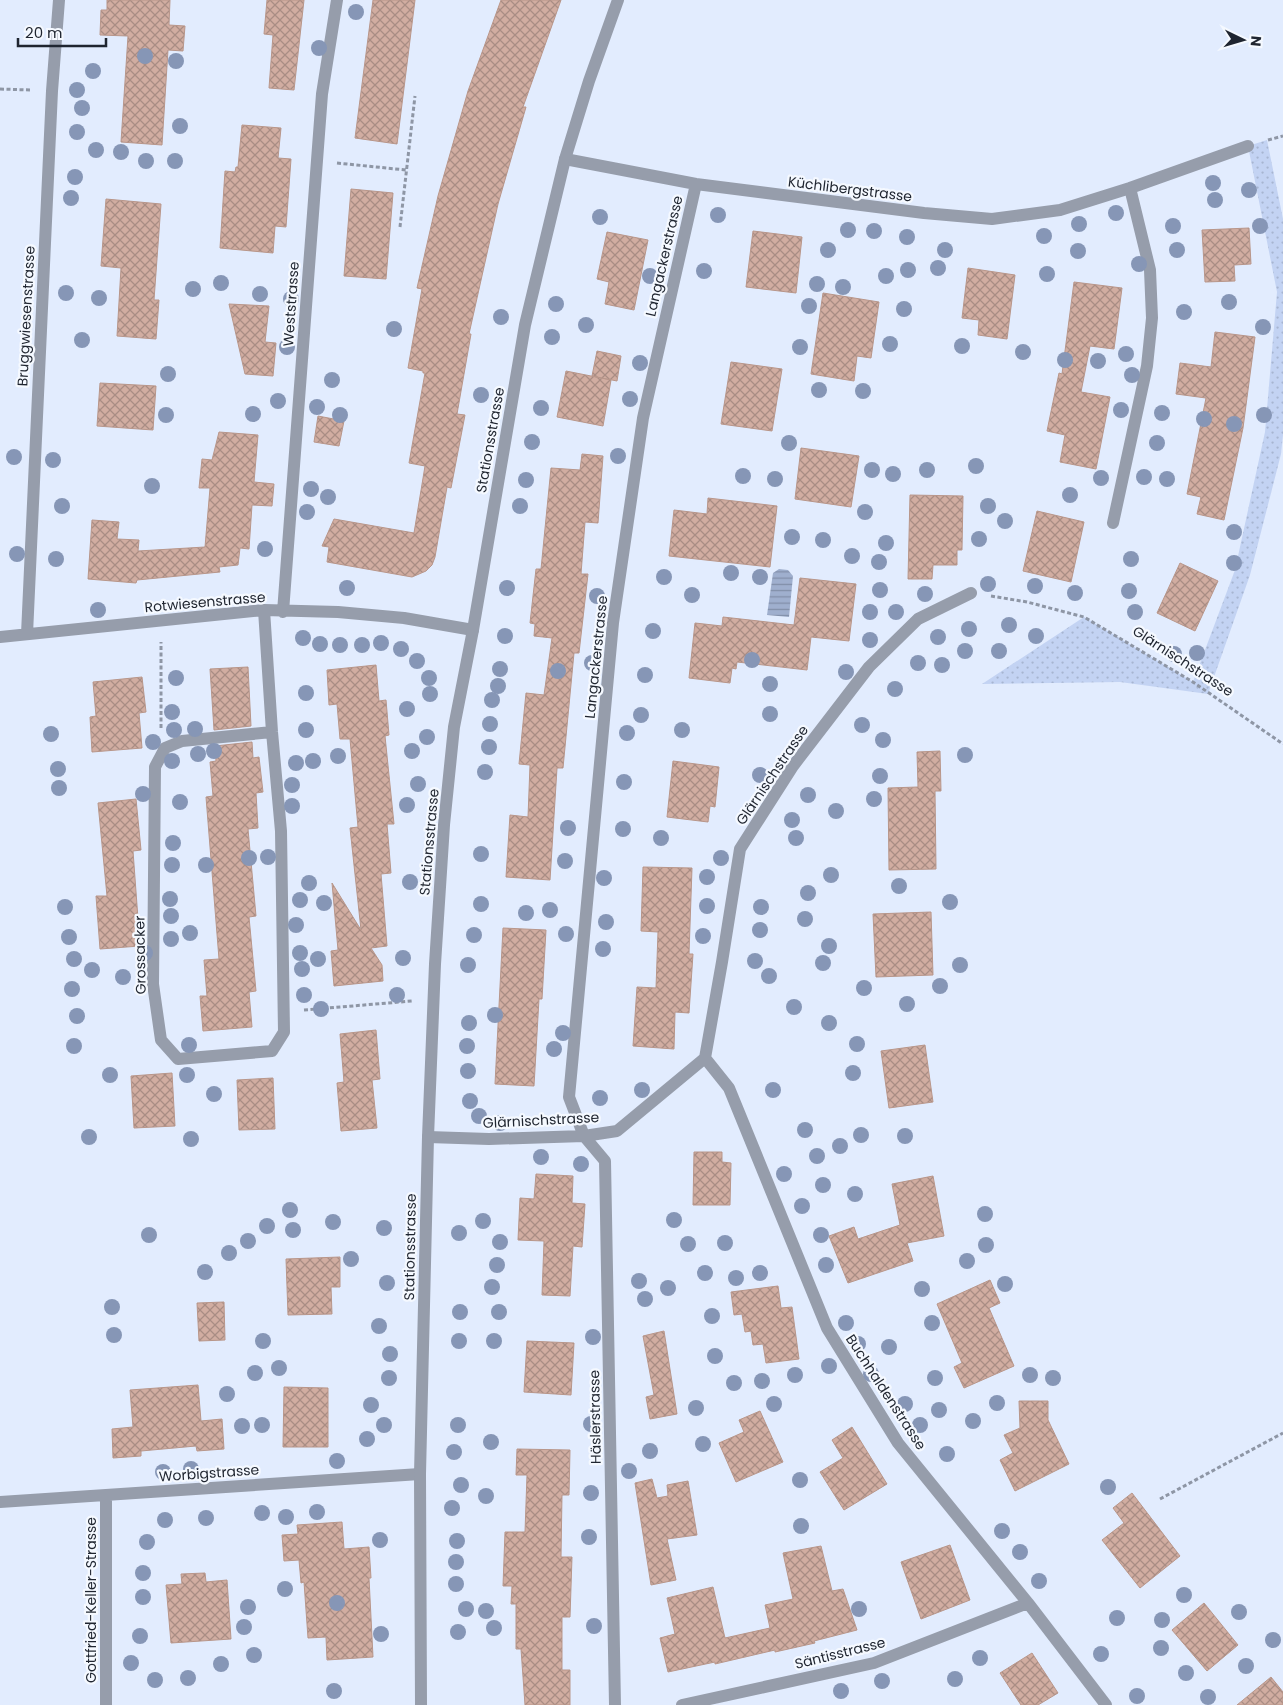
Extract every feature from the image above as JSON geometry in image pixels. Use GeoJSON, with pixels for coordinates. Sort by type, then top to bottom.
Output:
{"type":"FeatureCollection","features":[{"type":"Feature","properties":{"kind":"street","name":"Bruggwiesenstrasse"},"geometry":{"type":"LineString","coordinates":[[27,634],[52,91],[59,0]]}},
{"type":"Feature","properties":{"kind":"street","name":"Weststrasse"},"geometry":{"type":"LineString","coordinates":[[283,612],[322,94],[337,0]]}},
{"type":"Feature","properties":{"kind":"street","name":"Stationsstrasse"},"geometry":{"type":"LineString","coordinates":[[421,1705],[420,1474],[428,1137],[435,964],[444,825],[454,727],[473,630],[525,326],[565,159],[589,81],[618,0]]}},
{"type":"Feature","properties":{"kind":"street","name":"Küchlibergstrasse"},"geometry":{"type":"LineString","coordinates":[[565,159],[696,184],[924,213],[992,219],[1060,210],[1130,188],[1248,146]]}},
{"type":"Feature","properties":{"kind":"street","name":"Langackerstrasse"},"geometry":{"type":"LineString","coordinates":[[584,1136],[569,1097],[613,623],[643,418],[696,184]]}},
{"type":"Feature","properties":{"kind":"street"},"geometry":{"type":"LineString","coordinates":[[1113,523],[1147,366],[1152,318],[1150,270],[1130,188]]}},
{"type":"Feature","properties":{"kind":"street","name":"Glärnischstrasse"},"geometry":{"type":"LineString","coordinates":[[428,1137],[489,1139],[584,1136],[617,1131],[705,1058],[740,849],[793,766],[869,667],[918,618],[971,593]]}},
{"type":"Feature","properties":{"kind":"street","name":"Rotwiesenstrasse"},"geometry":{"type":"LineString","coordinates":[[0,637],[264,610],[338,612],[404,618],[473,630]]}},
{"type":"Feature","properties":{"kind":"street","name":"Grossacker"},"geometry":{"type":"LineString","coordinates":[[165,748],[155,767],[153,984],[161,1040],[178,1059],[272,1051],[284,1032],[282,831],[272,732],[264,610]]}},
{"type":"Feature","properties":{"kind":"street"},"geometry":{"type":"LineString","coordinates":[[165,748],[182,741],[272,732]]}},
{"type":"Feature","properties":{"kind":"street","name":"Buchhaldenstrasse"},"geometry":{"type":"LineString","coordinates":[[705,1058],[729,1088],[828,1328],[898,1443],[1028,1603],[1106,1705]]}},
{"type":"Feature","properties":{"kind":"street","name":"Häslerstrasse"},"geometry":{"type":"LineString","coordinates":[[584,1136],[605,1162],[615,1705]]}},
{"type":"Feature","properties":{"kind":"street","name":"Worbigstrasse"},"geometry":{"type":"LineString","coordinates":[[0,1502],[420,1474]]}},
{"type":"Feature","properties":{"kind":"street","name":"Gottfried-Keller-Strasse"},"geometry":{"type":"LineString","coordinates":[[106,1496],[106,1705]]}},
{"type":"Feature","properties":{"kind":"street","name":"Säntisstrasse"},"geometry":{"type":"LineString","coordinates":[[682,1705],[874,1663],[1028,1603]]}},
{"type":"Feature","properties":{"kind":"path"},"geometry":{"type":"LineString","coordinates":[[0,89],[52,91]]}},
{"type":"Feature","properties":{"kind":"path"},"geometry":{"type":"LineString","coordinates":[[400,227],[415,96]]}},
{"type":"Feature","properties":{"kind":"path"},"geometry":{"type":"LineString","coordinates":[[317,161],[406,170]]}},
{"type":"Feature","properties":{"kind":"path","name":"Glärnischstrasse"},"geometry":{"type":"LineString","coordinates":[[971,593],[1027,602],[1084,617],[1193,682],[1283,744]]}},
{"type":"Feature","properties":{"kind":"path"},"geometry":{"type":"LineString","coordinates":[[161,622],[160,724],[165,748]]}},
{"type":"Feature","properties":{"kind":"path"},"geometry":{"type":"LineString","coordinates":[[284,1012],[412,1001]]}},
{"type":"Feature","properties":{"kind":"path"},"geometry":{"type":"LineString","coordinates":[[1160,1498],[1283,1433]]}},
{"type":"Feature","properties":{"kind":"shaded area"},"geometry":{"type":"Polygon","coordinates":[[[1267,140],[1283,219],[1283,435],[1281,454],[1250,575],[1208,694],[1120,682],[982,684],[1084,617],[1193,682],[1235,570],[1265,432],[1277,292],[1248,146],[1267,140]]]}},
{"type":"Feature","properties":{"kind":"shaded area"},"geometry":{"type":"Polygon","coordinates":[[[779,569],[788,570],[793,576],[789,617],[767,615],[773,573],[779,569]]]}},
{"type":"Feature","properties":{"kind":"building"},"geometry":{"type":"Polygon","coordinates":[[[107,0],[170,0],[169,25],[185,26],[183,51],[168,50],[162,145],[121,142],[128,36],[100,35],[101,10],[107,10],[107,0]]]}},
{"type":"Feature","properties":{"kind":"building"},"geometry":{"type":"Polygon","coordinates":[[[267,0],[304,0],[294,90],[269,88],[273,35],[264,34],[267,0]]]}},
{"type":"Feature","properties":{"kind":"building"},"geometry":{"type":"Polygon","coordinates":[[[373,0],[415,0],[397,144],[355,138],[373,0]]]}},
{"type":"Feature","properties":{"kind":"building"},"geometry":{"type":"Polygon","coordinates":[[[501,0],[561,0],[523,107],[526,107],[498,204],[469,334],[471,334],[457,414],[465,415],[451,488],[447,487],[435,557],[432,565],[426,571],[412,577],[327,562],[329,547],[322,546],[334,519],[414,533],[425,466],[409,463],[425,373],[408,368],[422,289],[417,288],[438,196],[468,91],[501,0]]]}},
{"type":"Feature","properties":{"kind":"building"},"geometry":{"type":"Polygon","coordinates":[[[242,125],[281,128],[278,158],[291,159],[286,227],[275,226],[273,253],[220,248],[225,171],[235,172],[236,167],[238,167],[242,125]]]}},
{"type":"Feature","properties":{"kind":"building"},"geometry":{"type":"Polygon","coordinates":[[[351,189],[393,193],[386,279],[344,276],[351,189]]]}},
{"type":"Feature","properties":{"kind":"building"},"geometry":{"type":"Polygon","coordinates":[[[106,199],[161,204],[154,300],[159,300],[156,339],[117,336],[121,268],[101,266],[106,199]]]}},
{"type":"Feature","properties":{"kind":"building"},"geometry":{"type":"Polygon","coordinates":[[[1249,228],[1251,264],[1234,265],[1235,281],[1205,282],[1202,230],[1249,228]]]}},
{"type":"Feature","properties":{"kind":"building"},"geometry":{"type":"Polygon","coordinates":[[[753,231],[802,237],[796,293],[746,287],[753,231]]]}},
{"type":"Feature","properties":{"kind":"building"},"geometry":{"type":"Polygon","coordinates":[[[607,232],[648,240],[634,310],[605,304],[609,282],[597,279],[607,232]]]}},
{"type":"Feature","properties":{"kind":"building"},"geometry":{"type":"Polygon","coordinates":[[[968,268],[1015,275],[1007,339],[978,335],[979,320],[962,318],[968,268]]]}},
{"type":"Feature","properties":{"kind":"building"},"geometry":{"type":"Polygon","coordinates":[[[1074,282],[1122,288],[1114,349],[1090,346],[1081,392],[1110,397],[1096,469],[1060,462],[1065,435],[1047,431],[1059,373],[1062,374],[1074,282]]]}},
{"type":"Feature","properties":{"kind":"building"},"geometry":{"type":"Polygon","coordinates":[[[823,293],[879,302],[871,358],[857,356],[854,381],[811,374],[823,293]]]}},
{"type":"Feature","properties":{"kind":"building"},"geometry":{"type":"Polygon","coordinates":[[[229,304],[269,306],[265,342],[276,343],[273,376],[245,374],[229,304]]]}},
{"type":"Feature","properties":{"kind":"building"},"geometry":{"type":"Polygon","coordinates":[[[1215,332],[1255,337],[1243,428],[1224,520],[1197,514],[1201,497],[1187,494],[1206,398],[1176,394],[1180,363],[1211,367],[1215,332]]]}},
{"type":"Feature","properties":{"kind":"building"},"geometry":{"type":"Polygon","coordinates":[[[597,351],[621,356],[617,381],[592,376],[597,351]]]}},
{"type":"Feature","properties":{"kind":"building"},"geometry":{"type":"Polygon","coordinates":[[[731,362],[782,369],[772,431],[721,424],[731,362]]]}},
{"type":"Feature","properties":{"kind":"building"},"geometry":{"type":"Polygon","coordinates":[[[566,371],[611,380],[603,426],[557,417],[566,371]]]}},
{"type":"Feature","properties":{"kind":"building"},"geometry":{"type":"Polygon","coordinates":[[[100,383],[156,386],[153,430],[97,426],[100,383]]]}},
{"type":"Feature","properties":{"kind":"building"},"geometry":{"type":"Polygon","coordinates":[[[318,416],[344,421],[339,446],[314,442],[318,416]]]}},
{"type":"Feature","properties":{"kind":"building"},"geometry":{"type":"Polygon","coordinates":[[[219,432],[258,435],[254,482],[274,484],[272,506],[252,505],[249,549],[240,548],[238,565],[219,567],[220,572],[137,580],[136,583],[88,579],[92,520],[119,522],[117,539],[139,540],[138,551],[205,547],[210,488],[199,488],[202,459],[212,460],[219,432]]]}},
{"type":"Feature","properties":{"kind":"building"},"geometry":{"type":"Polygon","coordinates":[[[801,448],[859,456],[851,507],[795,499],[801,448]]]}},
{"type":"Feature","properties":{"kind":"building"},"geometry":{"type":"Polygon","coordinates":[[[582,454],[603,456],[598,523],[585,522],[581,574],[588,574],[579,653],[574,653],[563,768],[557,768],[550,880],[506,877],[510,815],[528,817],[530,765],[519,764],[526,693],[544,695],[552,638],[534,636],[535,624],[530,623],[536,569],[541,569],[551,468],[580,470],[582,454]]]}},
{"type":"Feature","properties":{"kind":"building"},"geometry":{"type":"Polygon","coordinates":[[[910,495],[963,496],[962,550],[957,550],[957,565],[933,565],[932,579],[908,579],[910,495]]]}},
{"type":"Feature","properties":{"kind":"building"},"geometry":{"type":"Polygon","coordinates":[[[708,498],[777,506],[770,567],[669,556],[674,510],[707,514],[708,498]]]}},
{"type":"Feature","properties":{"kind":"building"},"geometry":{"type":"Polygon","coordinates":[[[1037,511],[1084,522],[1071,582],[1023,571],[1037,511]]]}},
{"type":"Feature","properties":{"kind":"building"},"geometry":{"type":"Polygon","coordinates":[[[1180,563],[1218,581],[1195,631],[1157,613],[1180,563]]]}},
{"type":"Feature","properties":{"kind":"building"},"geometry":{"type":"Polygon","coordinates":[[[800,578],[856,584],[849,641],[811,637],[807,670],[737,662],[736,669],[732,668],[730,683],[689,678],[695,623],[722,626],[723,617],[794,625],[800,578]]]}},
{"type":"Feature","properties":{"kind":"building"},"geometry":{"type":"Polygon","coordinates":[[[376,665],[379,701],[386,700],[389,735],[385,736],[394,824],[387,824],[391,873],[381,874],[387,946],[371,948],[382,965],[383,981],[334,986],[331,951],[338,950],[332,883],[361,930],[350,828],[358,827],[350,739],[340,739],[337,704],[329,705],[327,670],[376,665]]]}},
{"type":"Feature","properties":{"kind":"building"},"geometry":{"type":"Polygon","coordinates":[[[248,667],[251,726],[214,730],[210,669],[248,667]]]}},
{"type":"Feature","properties":{"kind":"building"},"geometry":{"type":"Polygon","coordinates":[[[142,677],[146,712],[139,713],[142,748],[92,752],[90,717],[96,716],[93,682],[142,677]]]}},
{"type":"Feature","properties":{"kind":"building"},"geometry":{"type":"Polygon","coordinates":[[[252,742],[253,758],[259,757],[263,792],[256,793],[258,828],[248,829],[256,916],[249,917],[256,991],[249,992],[252,1027],[203,1031],[200,996],[207,996],[204,960],[219,959],[206,797],[213,796],[210,762],[216,761],[215,746],[252,742]]]}},
{"type":"Feature","properties":{"kind":"building"},"geometry":{"type":"Polygon","coordinates":[[[940,751],[941,791],[935,791],[936,869],[889,870],[888,788],[918,787],[917,752],[940,751]]]}},
{"type":"Feature","properties":{"kind":"building"},"geometry":{"type":"Polygon","coordinates":[[[673,761],[719,767],[715,807],[710,806],[708,822],[667,817],[673,761]]]}},
{"type":"Feature","properties":{"kind":"building"},"geometry":{"type":"Polygon","coordinates":[[[136,799],[141,850],[133,851],[140,946],[100,949],[96,896],[107,896],[98,803],[136,799]]]}},
{"type":"Feature","properties":{"kind":"building"},"geometry":{"type":"Polygon","coordinates":[[[643,867],[692,868],[689,954],[693,954],[689,1013],[675,1012],[674,1049],[633,1046],[637,987],[656,988],[658,932],[641,931],[643,867]]]}},
{"type":"Feature","properties":{"kind":"building"},"geometry":{"type":"Polygon","coordinates":[[[931,912],[933,975],[876,977],[873,914],[931,912]]]}},
{"type":"Feature","properties":{"kind":"building"},"geometry":{"type":"Polygon","coordinates":[[[503,928],[546,930],[542,999],[539,999],[534,1086],[495,1084],[503,928]]]}},
{"type":"Feature","properties":{"kind":"building"},"geometry":{"type":"Polygon","coordinates":[[[376,1030],[380,1079],[372,1080],[377,1128],[341,1131],[337,1083],[344,1082],[340,1034],[376,1030]]]}},
{"type":"Feature","properties":{"kind":"building"},"geometry":{"type":"Polygon","coordinates":[[[925,1045],[933,1102],[889,1108],[881,1051],[925,1045]]]}},
{"type":"Feature","properties":{"kind":"building"},"geometry":{"type":"Polygon","coordinates":[[[172,1073],[175,1126],[134,1128],[131,1076],[172,1073]]]}},
{"type":"Feature","properties":{"kind":"building"},"geometry":{"type":"Polygon","coordinates":[[[273,1078],[275,1129],[239,1130],[237,1080],[273,1078]]]}},
{"type":"Feature","properties":{"kind":"building"},"geometry":{"type":"Polygon","coordinates":[[[694,1152],[722,1152],[722,1162],[731,1163],[730,1205],[693,1205],[694,1152]]]}},
{"type":"Feature","properties":{"kind":"building"},"geometry":{"type":"Polygon","coordinates":[[[536,1174],[573,1176],[572,1203],[585,1204],[582,1247],[573,1246],[570,1296],[542,1295],[544,1241],[518,1240],[520,1198],[534,1199],[536,1174]]]}},
{"type":"Feature","properties":{"kind":"building"},"geometry":{"type":"Polygon","coordinates":[[[933,1176],[944,1236],[907,1243],[913,1261],[848,1283],[829,1236],[854,1227],[858,1239],[900,1225],[892,1184],[933,1176]]]}},
{"type":"Feature","properties":{"kind":"building"},"geometry":{"type":"Polygon","coordinates":[[[340,1257],[340,1287],[331,1287],[332,1314],[288,1315],[286,1259],[340,1257]]]}},
{"type":"Feature","properties":{"kind":"building"},"geometry":{"type":"Polygon","coordinates":[[[990,1280],[1000,1303],[989,1308],[1014,1366],[964,1388],[954,1367],[962,1363],[937,1304],[990,1280]]]}},
{"type":"Feature","properties":{"kind":"building"},"geometry":{"type":"Polygon","coordinates":[[[778,1286],[781,1308],[792,1307],[799,1359],[766,1363],[763,1344],[753,1345],[751,1331],[745,1332],[742,1314],[734,1315],[731,1292],[778,1286]]]}},
{"type":"Feature","properties":{"kind":"building"},"geometry":{"type":"Polygon","coordinates":[[[224,1302],[225,1340],[199,1341],[197,1303],[224,1302]]]}},
{"type":"Feature","properties":{"kind":"building"},"geometry":{"type":"Polygon","coordinates":[[[664,1331],[677,1414],[650,1419],[646,1397],[654,1395],[643,1336],[664,1331]]]}},
{"type":"Feature","properties":{"kind":"building"},"geometry":{"type":"Polygon","coordinates":[[[527,1341],[574,1343],[571,1395],[524,1392],[527,1341]]]}},
{"type":"Feature","properties":{"kind":"building"},"geometry":{"type":"Polygon","coordinates":[[[198,1385],[201,1421],[222,1419],[224,1449],[197,1451],[196,1446],[141,1451],[141,1456],[113,1458],[112,1429],[133,1427],[130,1390],[198,1385]]]}},
{"type":"Feature","properties":{"kind":"building"},"geometry":{"type":"Polygon","coordinates":[[[284,1387],[328,1388],[328,1447],[283,1447],[284,1387]]]}},
{"type":"Feature","properties":{"kind":"building"},"geometry":{"type":"Polygon","coordinates":[[[1019,1401],[1048,1401],[1048,1420],[1069,1464],[1015,1491],[1000,1460],[1013,1453],[1004,1435],[1020,1428],[1019,1401]]]}},
{"type":"Feature","properties":{"kind":"building"},"geometry":{"type":"Polygon","coordinates":[[[760,1411],[783,1462],[736,1482],[719,1443],[744,1432],[739,1420],[760,1411]]]}},
{"type":"Feature","properties":{"kind":"building"},"geometry":{"type":"Polygon","coordinates":[[[852,1427],[887,1484],[844,1510],[820,1472],[843,1458],[832,1440],[852,1427]]]}},
{"type":"Feature","properties":{"kind":"building"},"geometry":{"type":"Polygon","coordinates":[[[517,1449],[570,1450],[569,1495],[562,1495],[561,1557],[572,1557],[570,1617],[562,1617],[562,1670],[570,1670],[570,1705],[525,1705],[521,1649],[516,1649],[516,1604],[511,1604],[512,1586],[503,1586],[505,1532],[525,1532],[527,1475],[516,1475],[517,1449]]]}},
{"type":"Feature","properties":{"kind":"building"},"geometry":{"type":"Polygon","coordinates":[[[652,1479],[657,1498],[668,1496],[667,1485],[688,1481],[697,1535],[667,1539],[676,1580],[651,1585],[635,1483],[652,1479]]]}},
{"type":"Feature","properties":{"kind":"building"},"geometry":{"type":"Polygon","coordinates":[[[1132,1493],[1180,1556],[1140,1588],[1102,1540],[1124,1523],[1113,1508],[1132,1493]]]}},
{"type":"Feature","properties":{"kind":"building"},"geometry":{"type":"Polygon","coordinates":[[[342,1522],[344,1549],[369,1547],[373,1657],[327,1660],[326,1637],[308,1638],[304,1582],[301,1583],[299,1560],[284,1561],[282,1535],[298,1534],[297,1525],[342,1522]]]}},
{"type":"Feature","properties":{"kind":"building"},"geometry":{"type":"Polygon","coordinates":[[[950,1545],[970,1600],[921,1619],[901,1562],[950,1545]]]}},
{"type":"Feature","properties":{"kind":"building"},"geometry":{"type":"Polygon","coordinates":[[[821,1546],[832,1591],[843,1589],[857,1630],[814,1641],[815,1643],[775,1652],[775,1650],[715,1664],[715,1662],[668,1672],[660,1638],[675,1634],[667,1598],[713,1587],[725,1638],[770,1628],[765,1605],[793,1599],[783,1553],[821,1546]]]}},
{"type":"Feature","properties":{"kind":"building"},"geometry":{"type":"Polygon","coordinates":[[[205,1573],[206,1582],[227,1580],[231,1639],[171,1643],[166,1585],[182,1584],[181,1574],[205,1573]]]}},
{"type":"Feature","properties":{"kind":"building"},"geometry":{"type":"Polygon","coordinates":[[[1204,1603],[1238,1645],[1207,1671],[1172,1630],[1204,1603]]]}},
{"type":"Feature","properties":{"kind":"building"},"geometry":{"type":"Polygon","coordinates":[[[1032,1653],[1058,1693],[1038,1705],[1021,1705],[1000,1673],[1032,1653]]]}},
{"type":"Feature","properties":{"kind":"building"},"geometry":{"type":"Polygon","coordinates":[[[1271,1677],[1283,1692],[1283,1705],[1237,1705],[1271,1677]]]}}]}
